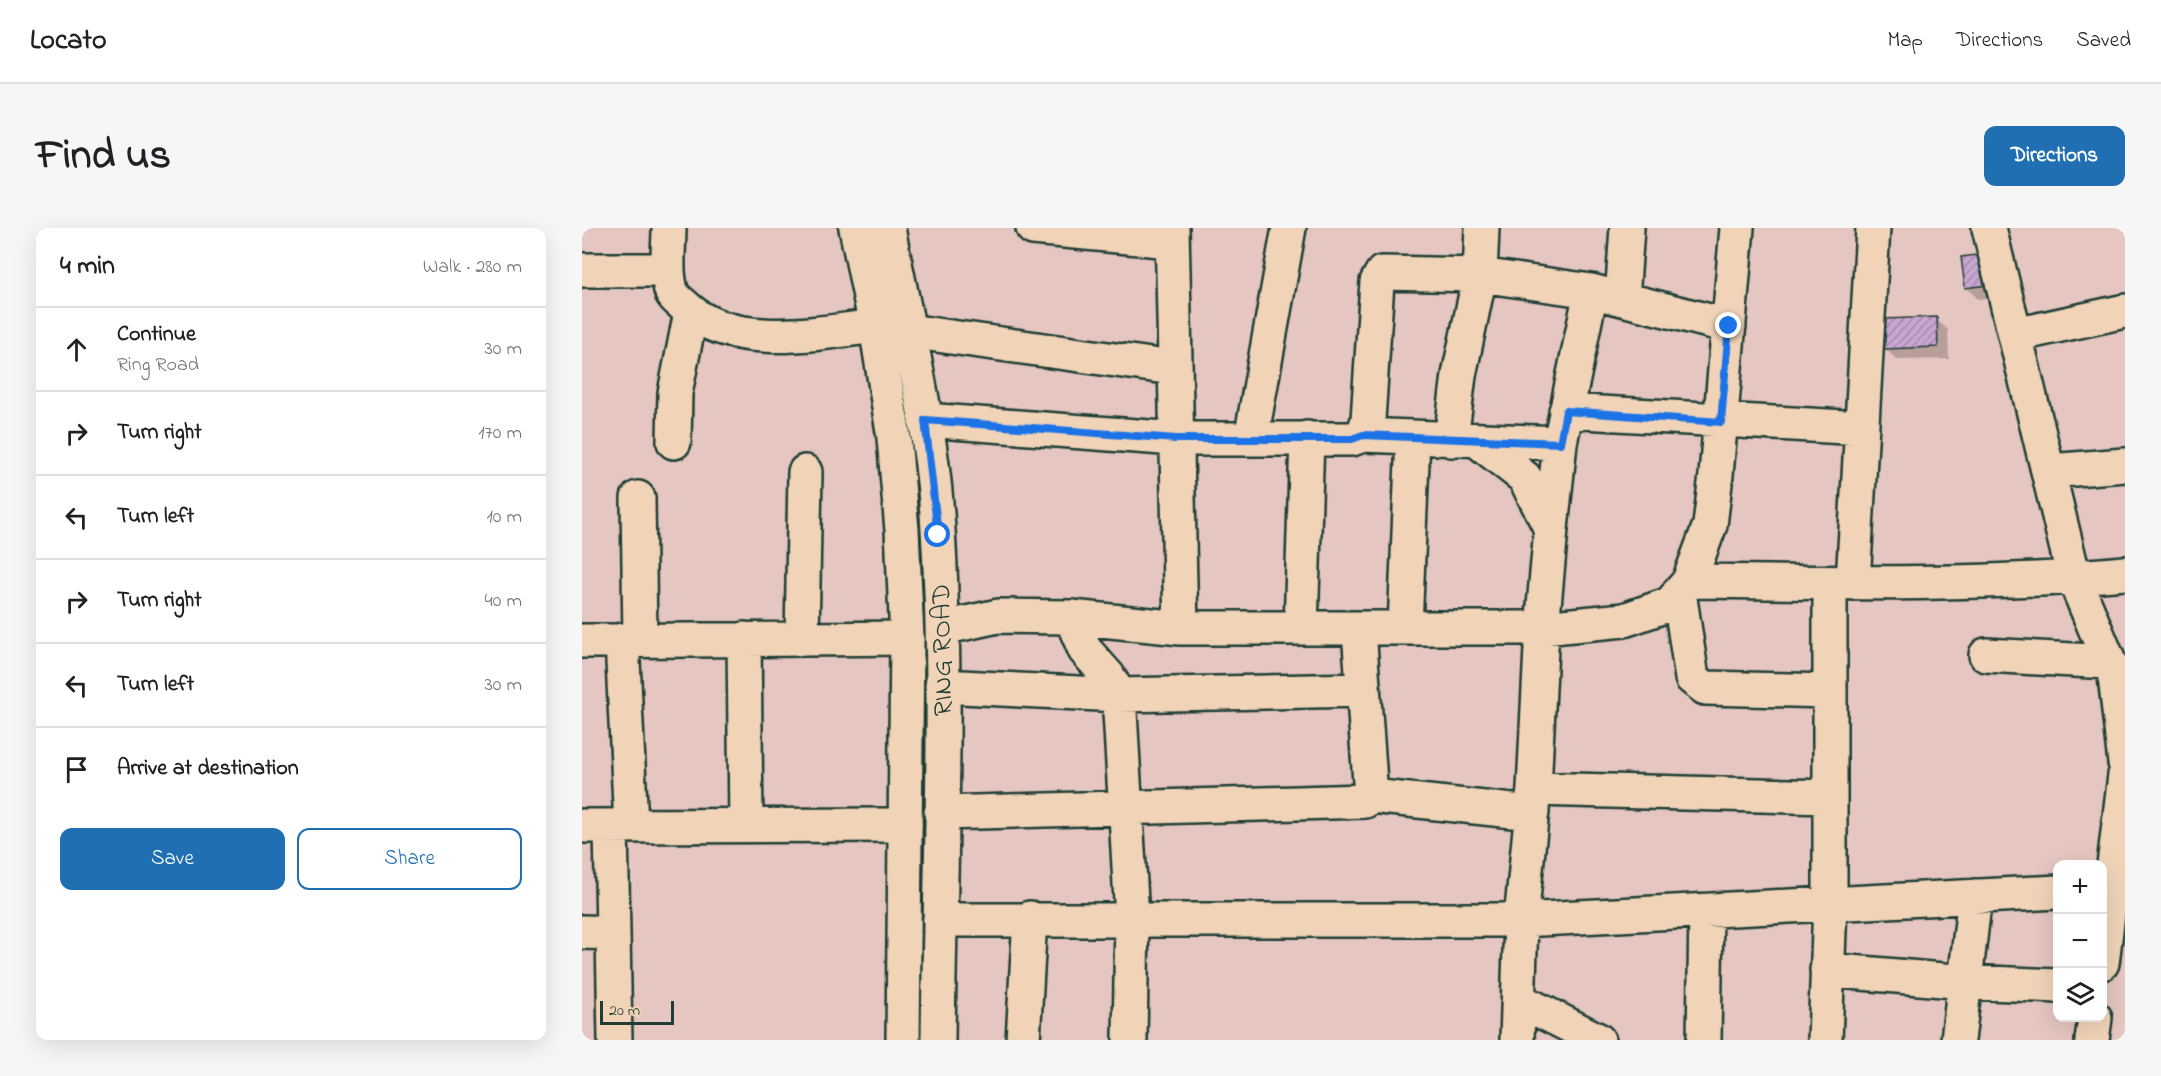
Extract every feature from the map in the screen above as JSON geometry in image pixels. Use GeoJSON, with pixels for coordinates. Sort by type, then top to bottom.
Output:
{"type":"FeatureCollection","features":[{"type":"Feature","properties":{"kind":"street"},"geometry":{"type":"LineString","coordinates":[[669,228],[668,270],[673,295],[704,322],[728,331],[807,334],[892,329],[1173,369]]}},
{"type":"Feature","properties":{"kind":"street","name":"RING ROAD"},"geometry":{"type":"LineString","coordinates":[[856,228],[925,420],[937,512],[943,628],[939,1040]]}},
{"type":"Feature","properties":{"kind":"street","name":"RING ROAD"},"geometry":{"type":"LineString","coordinates":[[888,228],[894,438],[902,530],[907,638],[903,1040]]}},
{"type":"Feature","properties":{"kind":"street"},"geometry":{"type":"LineString","coordinates":[[1033,228],[1171,234],[1181,628]]}},
{"type":"Feature","properties":{"kind":"street"},"geometry":{"type":"LineString","coordinates":[[1251,439],[1289,228]]}},
{"type":"Feature","properties":{"kind":"street"},"geometry":{"type":"LineString","coordinates":[[1464,441],[1459,375],[1480,275],[1482,228]]}},
{"type":"Feature","properties":{"kind":"street"},"geometry":{"type":"LineString","coordinates":[[1517,1040],[1521,920],[1533,801],[1542,628],[1560,443],[1566,411],[1628,228]]}},
{"type":"Feature","properties":{"kind":"street"},"geometry":{"type":"LineString","coordinates":[[943,628],[998,616],[1071,617],[1181,628],[1359,630],[1405,627],[1542,628],[1624,620],[1670,604],[1684,586],[1710,525],[1737,228]]}},
{"type":"Feature","properties":{"kind":"street"},"geometry":{"type":"LineString","coordinates":[[1825,1040],[1830,903],[1830,691],[1862,428],[1873,228]]}},
{"type":"Feature","properties":{"kind":"street"},"geometry":{"type":"LineString","coordinates":[[1989,228],[2074,578],[2116,672],[2125,763]]}},
{"type":"Feature","properties":{"kind":"street"},"geometry":{"type":"LineString","coordinates":[[582,270],[668,270]]}},
{"type":"Feature","properties":{"kind":"street"},"geometry":{"type":"LineString","coordinates":[[1363,435],[1368,420],[1377,282],[1382,273],[1480,275],[1607,295],[1729,326]]}},
{"type":"Feature","properties":{"kind":"street"},"geometry":{"type":"LineString","coordinates":[[2015,335],[2125,311]]}},
{"type":"Feature","properties":{"kind":"street"},"geometry":{"type":"LineString","coordinates":[[674,442],[677,384],[692,312]]}},
{"type":"Feature","properties":{"kind":"street"},"geometry":{"type":"LineString","coordinates":[[1566,411],[1721,422],[1862,428]]}},
{"type":"Feature","properties":{"kind":"street"},"geometry":{"type":"LineString","coordinates":[[925,420],[1176,439],[1352,439],[1363,435],[1464,441],[1560,443]]}},
{"type":"Feature","properties":{"kind":"street"},"geometry":{"type":"LineString","coordinates":[[1301,628],[1307,438]]}},
{"type":"Feature","properties":{"kind":"street"},"geometry":{"type":"LineString","coordinates":[[1405,627],[1413,438]]}},
{"type":"Feature","properties":{"kind":"street"},"geometry":{"type":"LineString","coordinates":[[1464,441],[1525,478],[1551,530]]}},
{"type":"Feature","properties":{"kind":"street"},"geometry":{"type":"LineString","coordinates":[[2049,471],[2125,465]]}},
{"type":"Feature","properties":{"kind":"street"},"geometry":{"type":"LineString","coordinates":[[802,639],[805,472]]}},
{"type":"Feature","properties":{"kind":"street"},"geometry":{"type":"LineString","coordinates":[[615,1040],[597,933],[631,639],[638,498]]}},
{"type":"Feature","properties":{"kind":"street"},"geometry":{"type":"LineString","coordinates":[[1684,586],[2074,578],[2125,573]]}},
{"type":"Feature","properties":{"kind":"street"},"geometry":{"type":"LineString","coordinates":[[1684,586],[1692,678],[1705,688],[1830,691]]}},
{"type":"Feature","properties":{"kind":"street"},"geometry":{"type":"LineString","coordinates":[[1071,617],[1085,650],[1108,676],[1119,695],[1132,918],[1130,1040]]}},
{"type":"Feature","properties":{"kind":"street"},"geometry":{"type":"LineString","coordinates":[[1359,630],[1371,796]]}},
{"type":"Feature","properties":{"kind":"street"},"geometry":{"type":"LineString","coordinates":[[582,642],[631,639],[907,638]]}},
{"type":"Feature","properties":{"kind":"street"},"geometry":{"type":"LineString","coordinates":[[744,639],[746,825]]}},
{"type":"Feature","properties":{"kind":"street"},"geometry":{"type":"LineString","coordinates":[[1986,655],[2116,672]]}},
{"type":"Feature","properties":{"kind":"street"},"geometry":{"type":"LineString","coordinates":[[942,686],[1119,695],[1362,690]]}},
{"type":"Feature","properties":{"kind":"street"},"geometry":{"type":"LineString","coordinates":[[2107,890],[2125,775]]}},
{"type":"Feature","properties":{"kind":"street"},"geometry":{"type":"LineString","coordinates":[[941,813],[1357,803],[1371,796],[1533,801],[1830,797]]}},
{"type":"Feature","properties":{"kind":"street"},"geometry":{"type":"LineString","coordinates":[[608,826],[905,825]]}},
{"type":"Feature","properties":{"kind":"street"},"geometry":{"type":"LineString","coordinates":[[940,920],[1030,918],[1521,920],[2053,892]]}},
{"type":"Feature","properties":{"kind":"street"},"geometry":{"type":"LineString","coordinates":[[1959,1040],[1975,896]]}},
{"type":"Feature","properties":{"kind":"street"},"geometry":{"type":"LineString","coordinates":[[1704,1040],[1706,912]]}},
{"type":"Feature","properties":{"kind":"street"},"geometry":{"type":"LineString","coordinates":[[1023,1040],[1030,918]]}},
{"type":"Feature","properties":{"kind":"street"},"geometry":{"type":"LineString","coordinates":[[1827,970],[1966,982],[2053,986]]}},
{"type":"Feature","properties":{"kind":"street"},"geometry":{"type":"LineString","coordinates":[[1519,1000],[1598,1040]]}},
{"type":"Feature","properties":{"kind":"street"},"geometry":{"type":"LineString","coordinates":[[2092,1040],[2094,1022]]}},
{"type":"Feature","properties":{"kind":"building"},"geometry":{"type":"Polygon","coordinates":[[[1984,254],[1987,285],[1965,288],[1961,257],[1984,254]]]}},
{"type":"Feature","properties":{"kind":"building"},"geometry":{"type":"Polygon","coordinates":[[[1937,317],[1938,347],[1884,349],[1883,319],[1937,317]]]}},
{"type":"Feature","properties":{"kind":"route"},"geometry":{"type":"LineString","coordinates":[[938,535],[925,420],[1176,439],[1352,439],[1363,435],[1560,443],[1566,411],[1721,422],[1729,326]]}}]}
